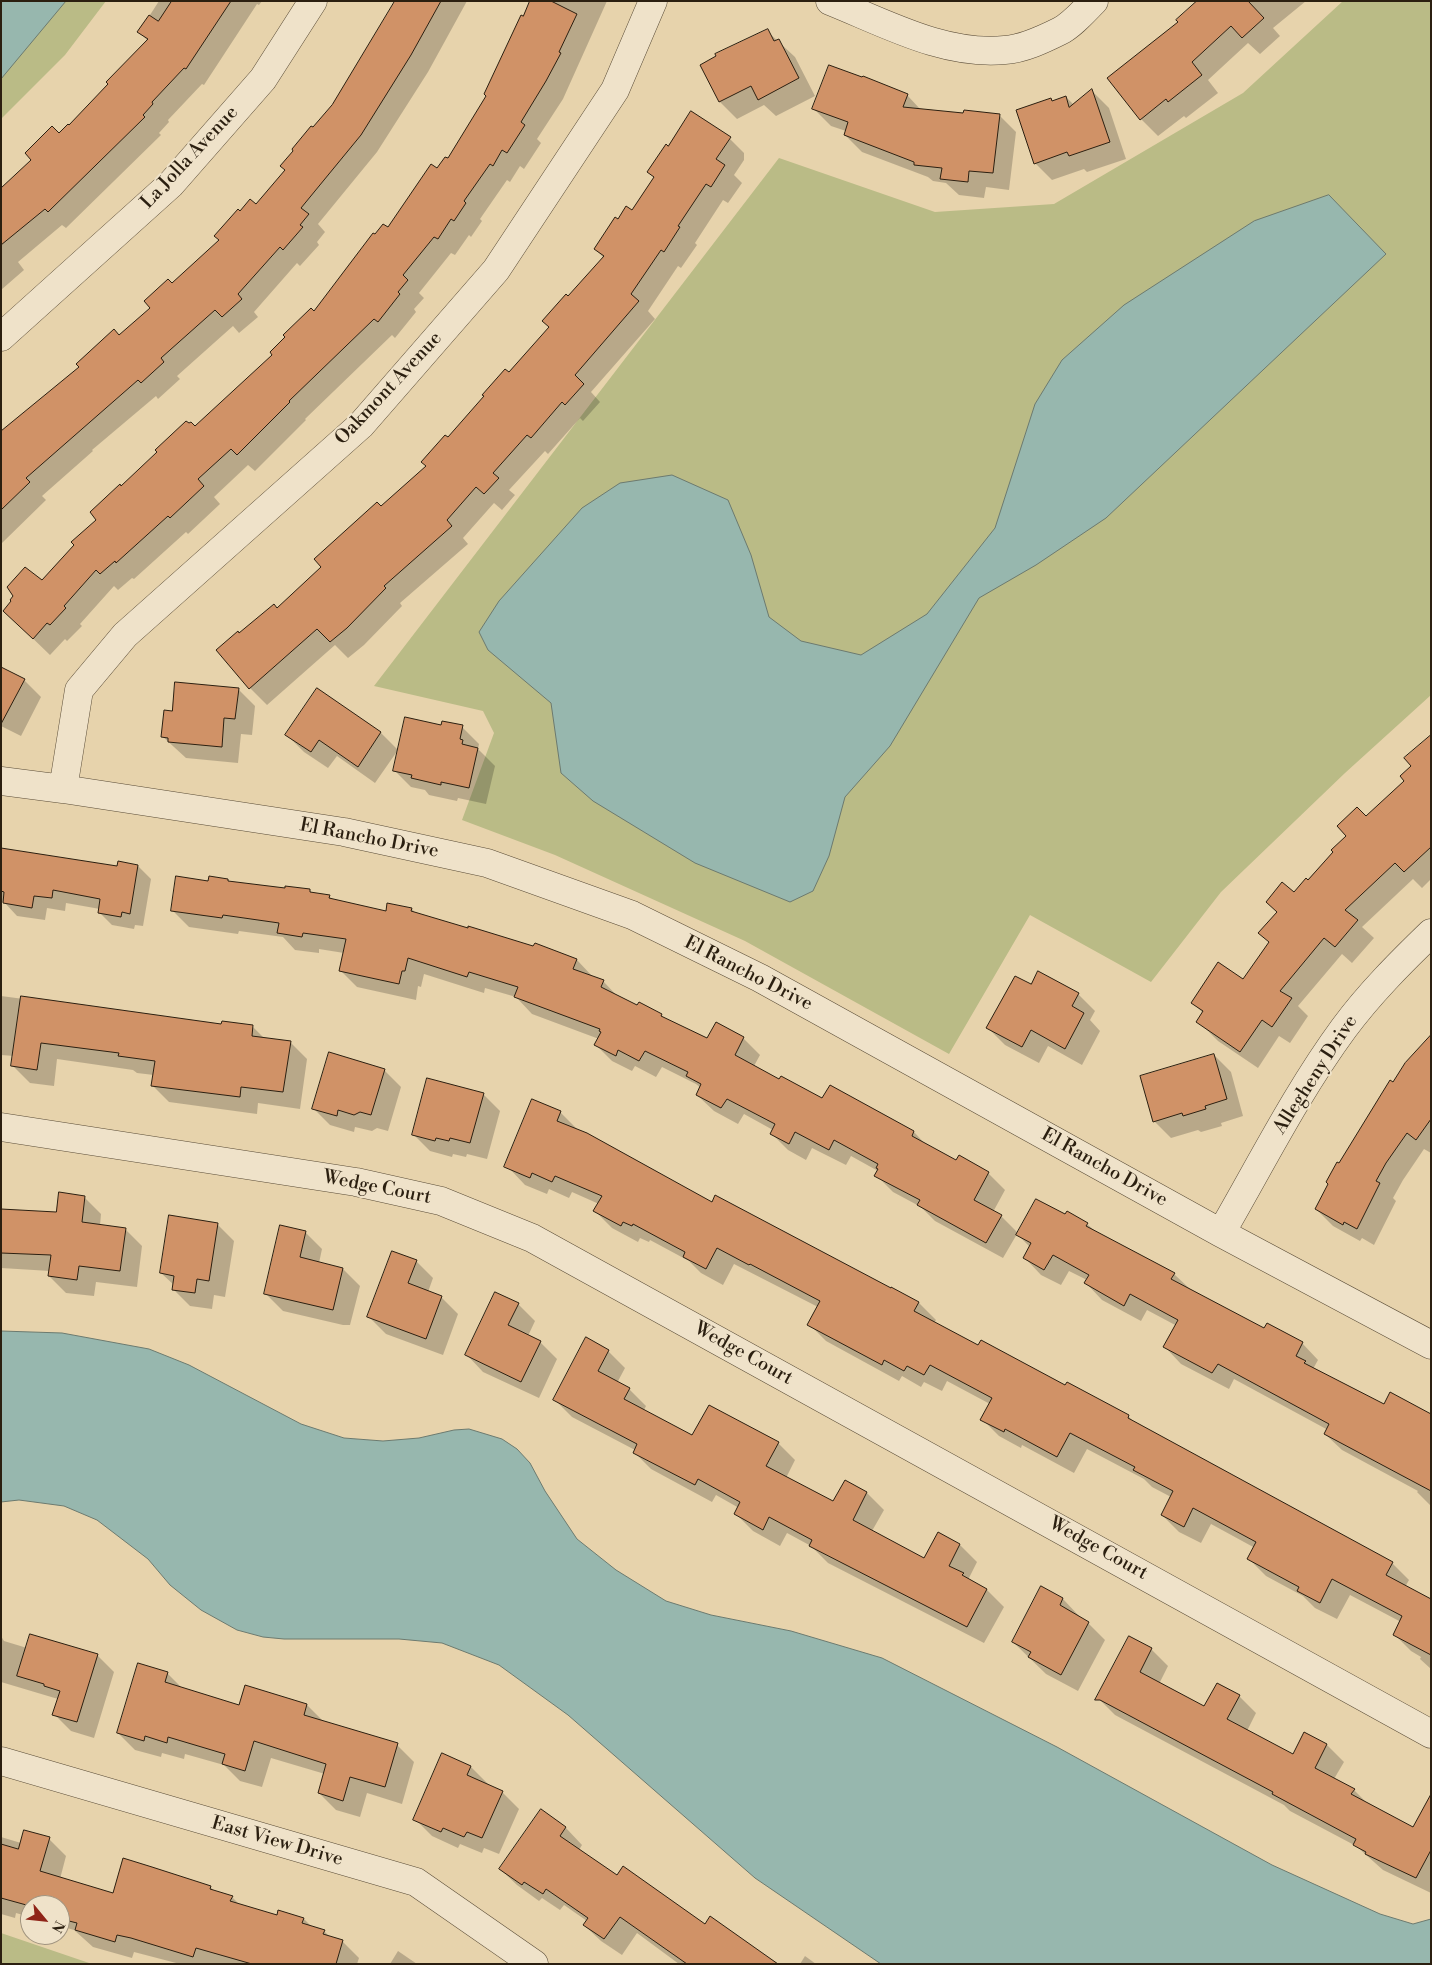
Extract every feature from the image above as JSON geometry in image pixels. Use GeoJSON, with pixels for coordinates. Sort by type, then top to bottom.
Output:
{"type":"FeatureCollection","features":[{"type":"Feature","properties":{"kind":"street","name":"La Jolla Avenue"},"geometry":{"type":"LineString","coordinates":[[1,337],[171,184],[263,79],[313,1]]}},
{"type":"Feature","properties":{"kind":"street","name":"Oakmont Avenue"},"geometry":{"type":"LineString","coordinates":[[63,789],[79,690],[125,635],[361,425],[496,270],[615,90],[654,1]]}},
{"type":"Feature","properties":{"kind":"street"},"geometry":{"type":"LineString","coordinates":[[830,1],[918,36],[958,48],[980,51],[1008,50],[1036,41],[1061,30],[1094,1]]}},
{"type":"Feature","properties":{"kind":"street","name":"El Rancho Drive"},"geometry":{"type":"LineString","coordinates":[[1,781],[344,832],[477,861],[632,915],[760,978],[1221,1233],[1431,1345]]}},
{"type":"Feature","properties":{"kind":"street","name":"Allegheny Drive"},"geometry":{"type":"LineString","coordinates":[[1221,1233],[1299,1096],[1344,1028],[1378,985],[1431,932]]}},
{"type":"Feature","properties":{"kind":"street","name":"Wedge Court"},"geometry":{"type":"LineString","coordinates":[[1,1127],[356,1182],[441,1201],[532,1238],[1431,1734]]}},
{"type":"Feature","properties":{"kind":"street","name":"East View Drive"},"geometry":{"type":"LineString","coordinates":[[1,1761],[416,1882],[534,1964]]}},
{"type":"Feature","properties":{"kind":"green space"},"geometry":{"type":"Polygon","coordinates":[[[1,1],[106,1],[65,55],[1,119],[1,1]]]}},
{"type":"Feature","properties":{"kind":"green space"},"geometry":{"type":"Polygon","coordinates":[[[1343,1],[1431,1],[1431,695],[1345,773],[1221,892],[1151,982],[1030,915],[949,1054],[745,941],[555,855],[462,820],[494,733],[483,711],[374,686],[779,158],[935,212],[1054,204],[1243,93],[1343,1]]]}},
{"type":"Feature","properties":{"kind":"green space"},"geometry":{"type":"Polygon","coordinates":[[[1,1933],[20,1939],[20,1945],[36,1945],[92,1964],[1,1964],[1,1933]]]}},
{"type":"Feature","properties":{"kind":"water"},"geometry":{"type":"Polygon","coordinates":[[[1,1],[66,1],[1,79],[1,1]]]}},
{"type":"Feature","properties":{"kind":"water"},"geometry":{"type":"Polygon","coordinates":[[[1329,195],[1386,254],[1106,518],[1036,565],[979,598],[890,746],[845,797],[829,856],[813,891],[790,902],[695,863],[593,801],[561,773],[551,703],[488,650],[479,632],[499,601],[582,508],[620,483],[672,475],[728,500],[751,555],[769,617],[801,641],[861,655],[927,614],[995,528],[1035,404],[1062,360],[1124,305],[1254,221],[1329,195]]]}},
{"type":"Feature","properties":{"kind":"water"},"geometry":{"type":"Polygon","coordinates":[[[1,1331],[62,1333],[149,1349],[189,1365],[301,1424],[344,1438],[383,1441],[419,1438],[454,1430],[469,1429],[502,1439],[517,1449],[530,1463],[545,1491],[577,1539],[616,1570],[666,1601],[711,1615],[791,1631],[882,1658],[1057,1747],[1272,1865],[1380,1914],[1413,1924],[1431,1919],[1431,1964],[881,1964],[755,1878],[568,1715],[499,1665],[442,1643],[399,1639],[284,1639],[263,1637],[237,1630],[201,1610],[170,1585],[148,1559],[97,1520],[64,1506],[19,1500],[1,1502],[1,1331]]]}},
{"type":"Feature","properties":{"kind":"building"},"geometry":{"type":"Polygon","coordinates":[[[172,1],[231,1],[186,69],[184,68],[152,102],[153,104],[143,115],[145,117],[48,212],[45,209],[1,245],[1,188],[31,160],[25,153],[52,126],[59,133],[69,125],[108,84],[106,82],[148,39],[137,32],[149,15],[158,21],[172,1]]]}},
{"type":"Feature","properties":{"kind":"building"},"geometry":{"type":"Polygon","coordinates":[[[395,1],[441,1],[411,55],[361,135],[301,208],[309,214],[300,225],[303,227],[283,250],[280,247],[238,294],[242,299],[222,317],[215,310],[161,358],[164,362],[141,383],[138,380],[26,478],[30,482],[1,510],[1,431],[79,367],[76,364],[114,329],[119,335],[150,308],[144,301],[168,279],[172,283],[219,240],[214,236],[238,209],[240,211],[250,199],[256,204],[285,170],[280,166],[293,151],[292,149],[332,105],[395,1]]]}},
{"type":"Feature","properties":{"kind":"building"},"geometry":{"type":"Polygon","coordinates":[[[530,1],[551,1],[577,14],[559,52],[561,53],[521,122],[525,125],[507,153],[502,150],[493,166],[490,164],[464,201],[466,203],[454,221],[451,219],[438,239],[434,237],[403,275],[408,280],[398,292],[400,294],[378,322],[374,319],[289,401],[237,455],[231,449],[198,479],[204,486],[170,518],[168,516],[116,563],[115,561],[100,574],[96,570],[64,606],[66,608],[50,625],[47,623],[33,639],[3,611],[13,596],[7,587],[25,567],[42,580],[74,545],[71,542],[96,520],[90,512],[157,452],[155,450],[186,421],[191,422],[195,426],[272,355],[270,352],[285,337],[283,335],[311,308],[314,311],[373,233],[375,234],[383,224],[388,227],[431,164],[437,168],[445,157],[448,158],[486,96],[484,94],[521,15],[523,16],[530,1]]]}},
{"type":"Feature","properties":{"kind":"building"},"geometry":{"type":"Polygon","coordinates":[[[1197,1],[1248,1],[1264,18],[1242,38],[1231,26],[1192,62],[1202,75],[1168,102],[1166,99],[1140,120],[1107,78],[1178,22],[1176,20],[1197,1]]]}},
{"type":"Feature","properties":{"kind":"building"},"geometry":{"type":"Polygon","coordinates":[[[768,29],[774,41],[779,39],[799,78],[758,100],[751,86],[719,102],[700,65],[716,56],[715,54],[768,29]]]}},
{"type":"Feature","properties":{"kind":"building"},"geometry":{"type":"Polygon","coordinates":[[[829,65],[908,94],[903,107],[963,113],[964,110],[1000,114],[993,173],[969,171],[968,182],[940,179],[942,168],[914,165],[914,162],[844,135],[848,122],[812,109],[829,65]]]}},
{"type":"Feature","properties":{"kind":"building"},"geometry":{"type":"Polygon","coordinates":[[[1092,89],[1110,142],[1069,156],[1067,152],[1034,164],[1016,110],[1051,98],[1052,101],[1066,96],[1069,107],[1092,89]]]}},
{"type":"Feature","properties":{"kind":"building"},"geometry":{"type":"Polygon","coordinates":[[[691,111],[731,137],[716,159],[725,165],[711,187],[706,184],[678,226],[680,227],[664,252],[661,250],[631,294],[639,301],[575,375],[584,384],[565,405],[562,402],[531,438],[527,435],[493,473],[499,478],[484,494],[476,487],[447,520],[452,526],[384,586],[386,588],[347,628],[330,642],[317,629],[249,689],[216,650],[274,604],[277,608],[321,567],[314,559],[377,502],[381,506],[426,466],[421,462],[445,435],[448,437],[505,369],[509,372],[549,327],[542,321],[566,294],[568,296],[604,256],[594,249],[615,217],[618,219],[626,206],[632,210],[654,177],[647,172],[666,144],[668,146],[691,111]]]}},
{"type":"Feature","properties":{"kind":"building"},"geometry":{"type":"Polygon","coordinates":[[[1,667],[25,679],[1,724],[1,667]]]}},
{"type":"Feature","properties":{"kind":"building"},"geometry":{"type":"Polygon","coordinates":[[[175,682],[239,688],[235,719],[224,718],[222,747],[168,742],[168,738],[161,737],[164,710],[172,711],[175,682]]]}},
{"type":"Feature","properties":{"kind":"building"},"geometry":{"type":"Polygon","coordinates":[[[317,688],[381,732],[358,767],[319,740],[311,752],[285,735],[317,688]]]}},
{"type":"Feature","properties":{"kind":"building"},"geometry":{"type":"Polygon","coordinates":[[[405,717],[441,725],[442,721],[463,725],[460,739],[463,740],[462,744],[478,748],[469,788],[441,782],[441,785],[411,778],[412,775],[393,771],[405,717]]]}},
{"type":"Feature","properties":{"kind":"building"},"geometry":{"type":"Polygon","coordinates":[[[1431,735],[1431,847],[1404,872],[1395,863],[1345,910],[1358,920],[1335,947],[1324,938],[1280,991],[1292,998],[1272,1027],[1262,1020],[1240,1052],[1196,1022],[1203,1011],[1191,1003],[1218,962],[1243,979],[1269,942],[1258,933],[1277,912],[1266,902],[1282,882],[1294,892],[1306,878],[1308,880],[1333,852],[1331,850],[1346,836],[1337,826],[1357,807],[1366,816],[1404,781],[1400,776],[1411,766],[1404,758],[1431,735]]]}},
{"type":"Feature","properties":{"kind":"building"},"geometry":{"type":"Polygon","coordinates":[[[1,848],[117,866],[118,861],[138,865],[130,914],[122,912],[121,917],[98,913],[100,899],[53,890],[52,898],[34,896],[32,908],[3,903],[4,892],[1,891],[1,848]]]}},
{"type":"Feature","properties":{"kind":"building"},"geometry":{"type":"Polygon","coordinates":[[[176,876],[208,881],[209,876],[228,879],[228,881],[310,889],[310,892],[330,895],[329,898],[386,911],[387,903],[412,908],[411,911],[533,946],[535,943],[577,959],[573,969],[604,980],[601,987],[637,1005],[639,1002],[662,1014],[661,1016],[707,1038],[716,1022],[744,1037],[735,1055],[779,1079],[781,1076],[822,1098],[830,1085],[914,1131],[912,1136],[956,1160],[959,1155],[989,1172],[974,1200],[1002,1215],[986,1243],[917,1205],[920,1200],[874,1176],[878,1169],[876,1168],[878,1164],[834,1140],[829,1150],[795,1132],[789,1144],[770,1134],[775,1124],[727,1099],[721,1108],[696,1095],[701,1084],[686,1076],[688,1072],[645,1051],[639,1061],[618,1050],[616,1056],[594,1045],[601,1032],[599,1031],[600,1029],[514,997],[518,987],[469,972],[467,977],[408,958],[399,984],[339,971],[346,939],[303,933],[302,937],[277,933],[279,923],[223,915],[222,918],[171,911],[176,876]]]}},
{"type":"Feature","properties":{"kind":"building"},"geometry":{"type":"Polygon","coordinates":[[[1038,971],[1079,993],[1072,1006],[1084,1013],[1065,1049],[1031,1030],[1022,1047],[986,1028],[1015,976],[1031,984],[1038,971]]]}},
{"type":"Feature","properties":{"kind":"building"},"geometry":{"type":"Polygon","coordinates":[[[21,996],[221,1024],[222,1021],[253,1025],[252,1036],[291,1041],[283,1092],[241,1087],[240,1097],[151,1086],[155,1061],[118,1056],[119,1053],[41,1043],[37,1070],[11,1066],[21,996]]]}},
{"type":"Feature","properties":{"kind":"building"},"geometry":{"type":"Polygon","coordinates":[[[1431,1035],[1431,1119],[1416,1140],[1407,1133],[1386,1163],[1376,1181],[1380,1183],[1357,1229],[1344,1222],[1343,1225],[1315,1209],[1328,1184],[1326,1182],[1390,1080],[1393,1082],[1405,1063],[1431,1035]]]}},
{"type":"Feature","properties":{"kind":"building"},"geometry":{"type":"Polygon","coordinates":[[[329,1052],[385,1069],[371,1115],[360,1112],[354,1115],[338,1110],[337,1116],[312,1109],[329,1052]]]}},
{"type":"Feature","properties":{"kind":"building"},"geometry":{"type":"Polygon","coordinates":[[[1214,1054],[1227,1099],[1205,1106],[1206,1109],[1183,1116],[1182,1113],[1153,1122],[1140,1076],[1214,1054]]]}},
{"type":"Feature","properties":{"kind":"building"},"geometry":{"type":"Polygon","coordinates":[[[427,1078],[484,1093],[470,1143],[450,1138],[449,1141],[436,1138],[435,1141],[412,1135],[427,1078]]]}},
{"type":"Feature","properties":{"kind":"building"},"geometry":{"type":"Polygon","coordinates":[[[532,1099],[561,1111],[557,1121],[587,1133],[712,1202],[715,1195],[891,1287],[919,1302],[914,1311],[978,1345],[981,1340],[1065,1385],[1067,1382],[1129,1415],[1128,1418],[1393,1562],[1386,1575],[1431,1599],[1431,1655],[1393,1635],[1402,1616],[1332,1579],[1320,1603],[1297,1591],[1299,1587],[1247,1559],[1256,1542],[1193,1508],[1184,1527],[1161,1515],[1173,1491],[1133,1470],[1135,1467],[1070,1433],[1057,1457],[1005,1429],[1004,1432],[980,1420],[992,1398],[930,1365],[924,1375],[907,1366],[904,1371],[884,1360],[882,1365],[807,1325],[820,1301],[750,1264],[717,1248],[706,1269],[683,1257],[685,1252],[633,1224],[632,1226],[623,1222],[621,1226],[593,1211],[602,1196],[555,1176],[552,1182],[532,1173],[530,1178],[504,1167],[532,1099]]]}},
{"type":"Feature","properties":{"kind":"building"},"geometry":{"type":"Polygon","coordinates":[[[59,1192],[85,1196],[82,1222],[126,1228],[120,1271],[79,1266],[77,1280],[48,1276],[51,1255],[1,1253],[1,1209],[56,1212],[59,1192]]]}},
{"type":"Feature","properties":{"kind":"building"},"geometry":{"type":"Polygon","coordinates":[[[1036,1199],[1065,1214],[1067,1211],[1088,1223],[1086,1226],[1175,1273],[1171,1279],[1264,1328],[1267,1323],[1303,1342],[1296,1356],[1306,1361],[1304,1363],[1384,1404],[1390,1392],[1431,1414],[1431,1491],[1324,1434],[1329,1424],[1218,1364],[1212,1373],[1163,1347],[1178,1320],[1130,1294],[1124,1306],[1084,1283],[1089,1275],[1053,1255],[1044,1270],[1023,1258],[1031,1243],[1016,1235],[1036,1199]]]}},
{"type":"Feature","properties":{"kind":"building"},"geometry":{"type":"Polygon","coordinates":[[[169,1215],[218,1223],[209,1281],[197,1279],[195,1293],[172,1290],[174,1276],[160,1273],[169,1215]]]}},
{"type":"Feature","properties":{"kind":"building"},"geometry":{"type":"Polygon","coordinates":[[[280,1225],[306,1231],[300,1257],[343,1268],[333,1310],[264,1294],[280,1225]]]}},
{"type":"Feature","properties":{"kind":"building"},"geometry":{"type":"Polygon","coordinates":[[[392,1251],[417,1260],[408,1283],[442,1296],[426,1339],[367,1317],[392,1251]]]}},
{"type":"Feature","properties":{"kind":"building"},"geometry":{"type":"Polygon","coordinates":[[[495,1292],[519,1303],[508,1325],[541,1341],[521,1382],[465,1355],[495,1292]]]}},
{"type":"Feature","properties":{"kind":"building"},"geometry":{"type":"Polygon","coordinates":[[[586,1337],[609,1350],[598,1371],[630,1388],[624,1399],[692,1435],[709,1405],[779,1442],[766,1466],[833,1501],[845,1480],[867,1492],[853,1520],[924,1558],[938,1532],[960,1544],[949,1566],[964,1573],[962,1575],[987,1589],[967,1627],[809,1546],[812,1540],[769,1517],[763,1530],[734,1514],[740,1502],[698,1479],[695,1485],[633,1453],[637,1444],[553,1400],[586,1337]]]}},
{"type":"Feature","properties":{"kind":"building"},"geometry":{"type":"Polygon","coordinates":[[[1041,1586],[1063,1598],[1060,1605],[1089,1622],[1061,1675],[1028,1657],[1031,1652],[1012,1642],[1041,1586]]]}},
{"type":"Feature","properties":{"kind":"building"},"geometry":{"type":"Polygon","coordinates":[[[30,1634],[98,1654],[77,1722],[52,1715],[60,1691],[17,1676],[30,1634]]]}},
{"type":"Feature","properties":{"kind":"building"},"geometry":{"type":"Polygon","coordinates":[[[1129,1636],[1152,1648],[1140,1672],[1204,1706],[1217,1683],[1240,1695],[1227,1719],[1293,1754],[1304,1732],[1327,1744],[1315,1768],[1355,1789],[1351,1794],[1413,1827],[1431,1794],[1431,1850],[1416,1878],[1365,1854],[1366,1852],[1353,1845],[1356,1839],[1272,1794],[1273,1792],[1100,1700],[1095,1700],[1129,1636]]]}},
{"type":"Feature","properties":{"kind":"building"},"geometry":{"type":"Polygon","coordinates":[[[138,1663],[168,1672],[165,1682],[239,1705],[245,1685],[307,1704],[304,1715],[398,1743],[385,1787],[350,1777],[343,1801],[318,1793],[326,1764],[254,1741],[245,1771],[222,1764],[225,1754],[168,1737],[167,1743],[145,1736],[144,1741],[117,1733],[138,1663]]]}},
{"type":"Feature","properties":{"kind":"building"},"geometry":{"type":"Polygon","coordinates":[[[442,1753],[471,1766],[467,1775],[503,1791],[482,1838],[467,1832],[464,1837],[443,1828],[441,1832],[413,1820],[442,1753]]]}},
{"type":"Feature","properties":{"kind":"building"},"geometry":{"type":"Polygon","coordinates":[[[541,1809],[566,1827],[560,1836],[617,1875],[623,1866],[705,1924],[710,1916],[778,1964],[687,1964],[620,1917],[604,1939],[583,1925],[588,1918],[546,1889],[543,1894],[524,1882],[522,1885],[499,1869],[541,1809]]]}},
{"type":"Feature","properties":{"kind":"building"},"geometry":{"type":"Polygon","coordinates":[[[24,1830],[50,1837],[40,1871],[113,1893],[123,1858],[211,1886],[210,1889],[233,1896],[230,1901],[277,1915],[278,1910],[304,1918],[302,1923],[325,1930],[323,1934],[343,1940],[336,1964],[252,1964],[196,1948],[193,1957],[131,1938],[117,1935],[115,1942],[75,1930],[77,1923],[70,1921],[70,1895],[20,1895],[20,1903],[1,1898],[1,1844],[18,1849],[24,1830]]]}}]}
